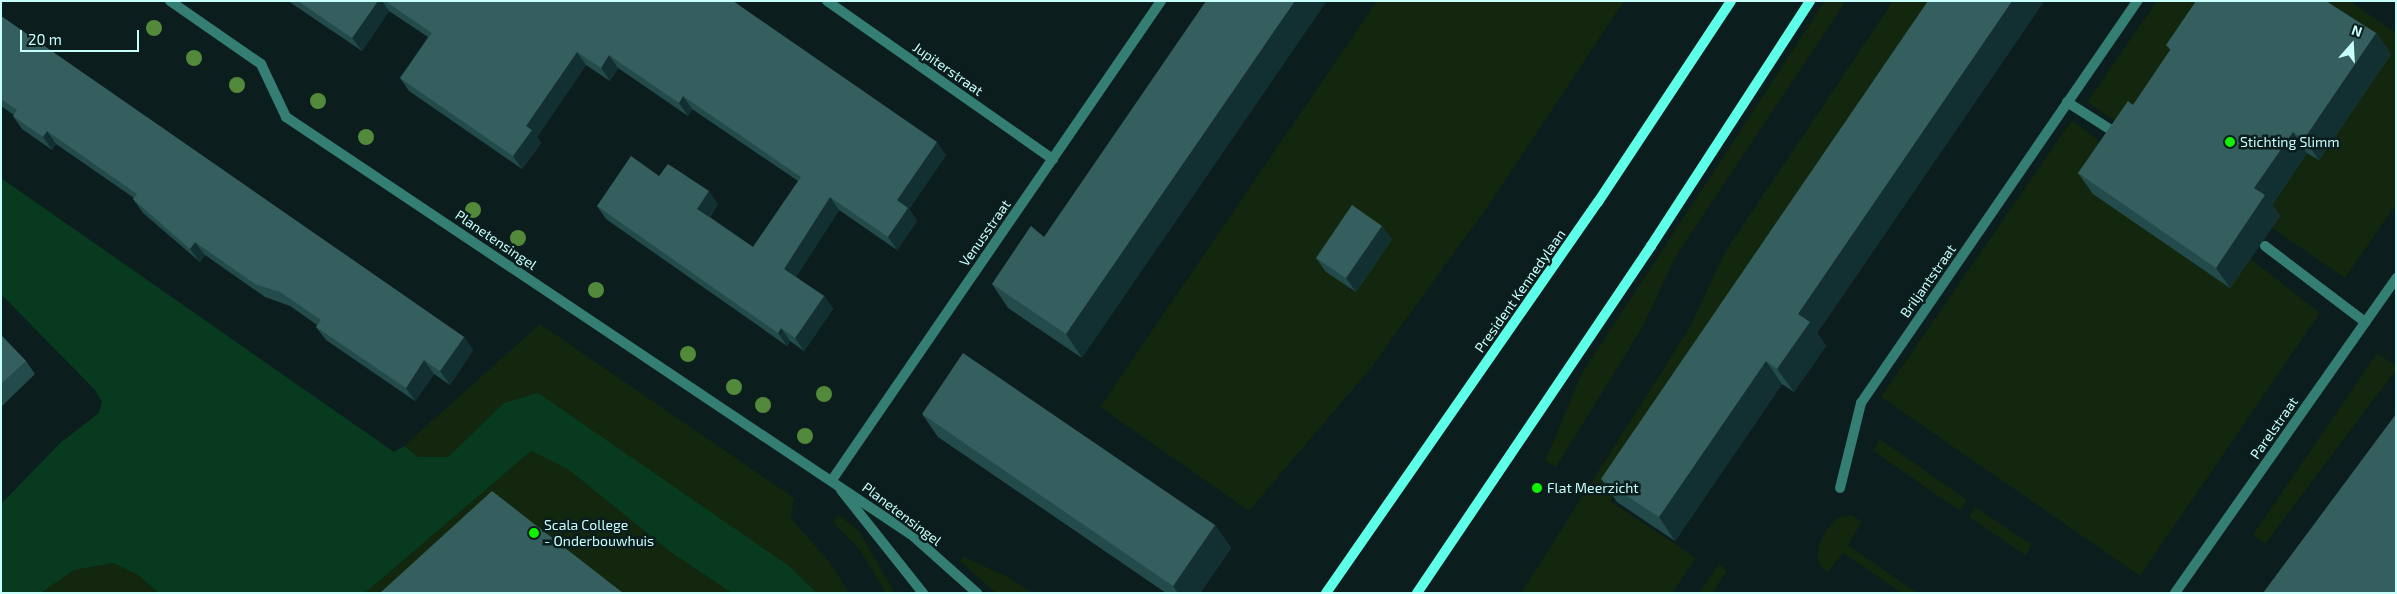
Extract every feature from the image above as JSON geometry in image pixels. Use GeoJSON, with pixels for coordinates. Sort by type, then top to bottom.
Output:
{"type":"FeatureCollection","features":[{"type":"Feature","properties":{"kind":"main road","name":"President Kennedylaan"},"geometry":{"type":"LineString","coordinates":[[1326,593],[1598,202],[1732,1]]}},
{"type":"Feature","properties":{"kind":"main road"},"geometry":{"type":"LineString","coordinates":[[1417,593],[1645,254],[1810,1]]}},
{"type":"Feature","properties":{"kind":"street","name":"Planetensingel"},"geometry":{"type":"LineString","coordinates":[[170,1],[262,64],[286,117],[832,480],[913,536],[977,593]]}},
{"type":"Feature","properties":{"kind":"street","name":"Jupiterstraat"},"geometry":{"type":"LineString","coordinates":[[827,1],[1053,160]]}},
{"type":"Feature","properties":{"kind":"street","name":"Venusstraat"},"geometry":{"type":"LineString","coordinates":[[832,480],[1162,1]]}},
{"type":"Feature","properties":{"kind":"street","name":"Briljantstraat"},"geometry":{"type":"LineString","coordinates":[[1840,488],[1860,403],[2137,1]]}},
{"type":"Feature","properties":{"kind":"street"},"geometry":{"type":"LineString","coordinates":[[2067,102],[2125,139]]}},
{"type":"Feature","properties":{"kind":"street"},"geometry":{"type":"LineString","coordinates":[[2265,246],[2365,322]]}},
{"type":"Feature","properties":{"kind":"street","name":"Parelstraat"},"geometry":{"type":"LineString","coordinates":[[2175,593],[2396,278]]}},
{"type":"Feature","properties":{"kind":"street","name":"Planetensingel"},"geometry":{"type":"LineString","coordinates":[[832,480],[922,593]]}},
{"type":"Feature","properties":{"kind":"shaded area"},"geometry":{"type":"Polygon","coordinates":[[[1377,1],[1624,1],[1488,206],[1370,369],[1249,511],[1100,407],[1377,1]]]}},
{"type":"Feature","properties":{"kind":"shaded area"},"geometry":{"type":"Polygon","coordinates":[[[1825,1],[1846,1],[1677,254],[1642,328],[1556,467],[1545,461],[1582,373],[1825,1]]]}},
{"type":"Feature","properties":{"kind":"shaded area"},"geometry":{"type":"Polygon","coordinates":[[[1893,1],[1955,1],[1610,501],[1696,558],[1672,593],[1521,593],[1690,327],[1725,252],[1893,1]]]}},
{"type":"Feature","properties":{"kind":"shaded area"},"geometry":{"type":"Polygon","coordinates":[[[2157,1],[2350,1],[2396,33],[2396,204],[2345,278],[2087,102],[2157,1]]]}},
{"type":"Feature","properties":{"kind":"shaded area"},"geometry":{"type":"Polygon","coordinates":[[[2072,120],[2320,313],[2140,576],[1881,397],[2072,120]]]}},
{"type":"Feature","properties":{"kind":"shaded area"},"geometry":{"type":"Polygon","coordinates":[[[1,178],[394,452],[404,446],[418,457],[448,457],[504,403],[538,393],[789,566],[817,593],[732,593],[672,553],[569,470],[531,451],[365,593],[159,593],[138,575],[113,563],[74,570],[41,593],[1,593],[1,504],[60,443],[99,413],[102,402],[95,390],[1,294],[1,178]]]}},
{"type":"Feature","properties":{"kind":"shaded area"},"geometry":{"type":"Polygon","coordinates":[[[540,324],[794,498],[791,518],[831,564],[849,593],[817,593],[789,566],[504,403],[448,457],[418,457],[404,446],[540,324]]]}},
{"type":"Feature","properties":{"kind":"shaded area"},"geometry":{"type":"Polygon","coordinates":[[[2377,353],[2396,366],[2396,370],[2265,544],[2253,535],[2377,353]]]}},
{"type":"Feature","properties":{"kind":"shaded area"},"geometry":{"type":"Polygon","coordinates":[[[1880,439],[1967,500],[1960,511],[1873,451],[1880,439]]]}},
{"type":"Feature","properties":{"kind":"shaded area","name":"Scala College - Onderbouwhuis"},"geometry":{"type":"Polygon","coordinates":[[[531,451],[569,470],[672,553],[732,593],[365,593],[531,451]]]}},
{"type":"Feature","properties":{"kind":"shaded area"},"geometry":{"type":"Polygon","coordinates":[[[1975,507],[2032,545],[2025,555],[1969,517],[1975,507]]]}},
{"type":"Feature","properties":{"kind":"shaded area"},"geometry":{"type":"Polygon","coordinates":[[[839,515],[859,531],[895,593],[886,593],[860,550],[833,522],[839,515]]]}},
{"type":"Feature","properties":{"kind":"shaded area"},"geometry":{"type":"Polygon","coordinates":[[[1852,515],[1862,522],[1848,545],[1917,593],[1902,593],[1843,553],[1827,573],[1818,562],[1818,546],[1825,532],[1837,518],[1852,515]]]}},
{"type":"Feature","properties":{"kind":"shaded area"},"geometry":{"type":"Polygon","coordinates":[[[964,557],[1008,577],[1032,593],[996,593],[960,561],[964,557]]]}},
{"type":"Feature","properties":{"kind":"shaded area"},"geometry":{"type":"Polygon","coordinates":[[[113,563],[138,575],[159,593],[41,593],[74,570],[113,563]]]}},
{"type":"Feature","properties":{"kind":"shaded area"},"geometry":{"type":"Polygon","coordinates":[[[1719,564],[1727,571],[1712,593],[1699,593],[1719,564]]]}},
{"type":"Feature","properties":{"kind":"building"},"geometry":{"type":"Polygon","coordinates":[[[298,1],[378,1],[352,38],[298,1]]]}},
{"type":"Feature","properties":{"kind":"building"},"geometry":{"type":"Polygon","coordinates":[[[385,1],[733,1],[937,142],[897,200],[908,208],[888,237],[830,197],[784,269],[824,296],[795,338],[781,328],[778,333],[597,206],[631,156],[659,176],[668,164],[709,191],[697,209],[753,247],[801,177],[683,96],[679,103],[609,55],[601,68],[577,52],[526,126],[532,130],[513,156],[400,78],[432,33],[385,1]]]}},
{"type":"Feature","properties":{"kind":"building"},"geometry":{"type":"Polygon","coordinates":[[[1206,1],[1295,1],[1066,334],[992,284],[1031,226],[1044,237],[1206,1]]]}},
{"type":"Feature","properties":{"kind":"building"},"geometry":{"type":"Polygon","coordinates":[[[1928,1],[2012,1],[1798,314],[1810,322],[1777,369],[1766,361],[1659,517],[1601,479],[1928,1]]]}},
{"type":"Feature","properties":{"kind":"building","name":"Stichting Slimm"},"geometry":{"type":"Polygon","coordinates":[[[2196,1],[2326,1],[2376,33],[2304,139],[2293,132],[2254,188],[2265,195],[2216,268],[2078,173],[2128,101],[2133,105],[2171,49],[2166,45],[2196,1]]]}},
{"type":"Feature","properties":{"kind":"building"},"geometry":{"type":"Polygon","coordinates":[[[1,16],[464,337],[440,371],[424,360],[406,388],[316,327],[321,320],[280,292],[255,284],[195,242],[190,249],[133,199],[137,194],[47,131],[43,137],[13,116],[17,110],[1,99],[1,16]]]}},
{"type":"Feature","properties":{"kind":"building"},"geometry":{"type":"Polygon","coordinates":[[[1352,205],[1382,226],[1346,278],[1316,258],[1352,205]]]}},
{"type":"Feature","properties":{"kind":"building"},"geometry":{"type":"Polygon","coordinates":[[[1,335],[26,361],[1,384],[1,335]]]}},
{"type":"Feature","properties":{"kind":"building"},"geometry":{"type":"Polygon","coordinates":[[[963,353],[1215,525],[1173,586],[922,414],[963,353]]]}},
{"type":"Feature","properties":{"kind":"building"},"geometry":{"type":"Polygon","coordinates":[[[2396,414],[2396,593],[2263,593],[2396,414]]]}},
{"type":"Feature","properties":{"kind":"building","name":"Scala College - Onderbouwhuis"},"geometry":{"type":"Polygon","coordinates":[[[492,491],[623,593],[380,593],[492,491]]]}},
{"type":"Feature","properties":{"kind":"place","name":"Stichting Slimm"},"geometry":{"type":"Point","coordinates":[2230,142]}},
{"type":"Feature","properties":{"kind":"place","name":"Flat Meerzicht"},"geometry":{"type":"Point","coordinates":[1537,488]}},
{"type":"Feature","properties":{"kind":"place","name":"Scala College - Onderbouwhuis"},"geometry":{"type":"Point","coordinates":[534,533]}}]}
